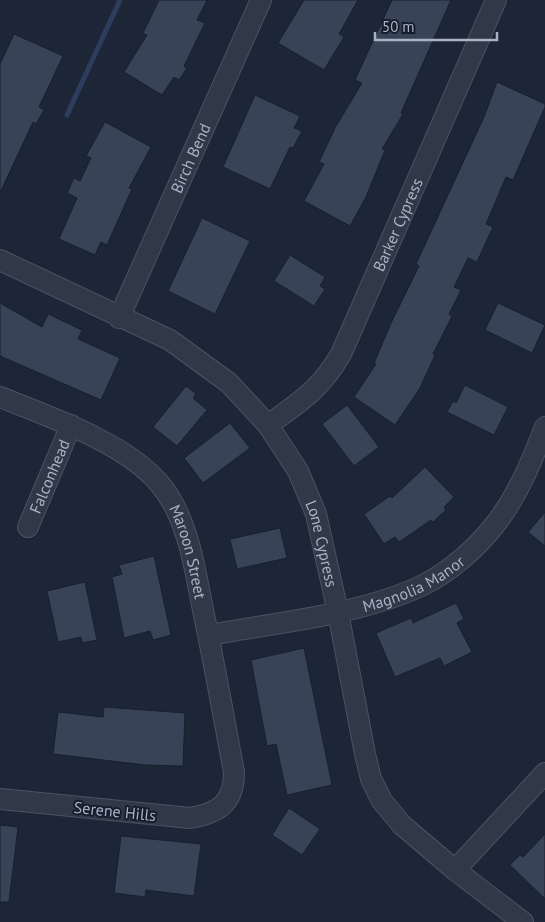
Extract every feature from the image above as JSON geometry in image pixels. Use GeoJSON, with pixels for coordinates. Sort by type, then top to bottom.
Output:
{"type":"FeatureCollection","features":[{"type":"Feature","properties":{"kind":"street","name":"Birch Bend"},"geometry":{"type":"LineString","coordinates":[[119,318],[261,0]]}},
{"type":"Feature","properties":{"kind":"street","name":"Barker Cypress"},"geometry":{"type":"LineString","coordinates":[[268,425],[317,389],[330,374],[341,354],[496,0]]}},
{"type":"Feature","properties":{"kind":"street","name":"Lone Cypress"},"geometry":{"type":"LineString","coordinates":[[0,260],[119,318],[170,340],[191,353],[229,383],[268,425],[298,471],[310,498],[323,541],[371,779],[382,801],[402,826],[455,870],[523,922]]}},
{"type":"Feature","properties":{"kind":"street","name":"Maroon Street"},"geometry":{"type":"LineString","coordinates":[[0,396],[71,425],[130,457],[159,482],[171,501],[194,562],[209,635],[234,772],[232,793],[227,802]]}},
{"type":"Feature","properties":{"kind":"street","name":"Falconhead"},"geometry":{"type":"LineString","coordinates":[[28,527],[71,425]]}},
{"type":"Feature","properties":{"kind":"street","name":"Magnolia Manor"},"geometry":{"type":"LineString","coordinates":[[209,635],[338,612],[401,595],[424,585],[463,557],[488,533],[512,500],[525,476],[545,427]]}},
{"type":"Feature","properties":{"kind":"street"},"geometry":{"type":"LineString","coordinates":[[455,870],[545,772]]}},
{"type":"Feature","properties":{"kind":"street","name":"Serene Hills"},"geometry":{"type":"LineString","coordinates":[[0,798],[190,818],[209,813],[227,802]]}},
{"type":"Feature","properties":{"kind":"building"},"geometry":{"type":"Polygon","coordinates":[[[159,0],[207,0],[197,20],[205,23],[184,66],[187,68],[179,80],[174,77],[162,95],[124,72],[147,35],[143,33],[159,0]]]}},
{"type":"Feature","properties":{"kind":"building"},"geometry":{"type":"Polygon","coordinates":[[[304,0],[358,0],[339,34],[344,37],[324,70],[278,43],[304,0]]]}},
{"type":"Feature","properties":{"kind":"building"},"geometry":{"type":"Polygon","coordinates":[[[392,0],[451,0],[401,113],[403,114],[382,149],[385,150],[366,197],[350,226],[304,201],[324,164],[319,162],[335,128],[362,83],[355,80],[392,0]]]}},
{"type":"Feature","properties":{"kind":"building"},"geometry":{"type":"Polygon","coordinates":[[[14,34],[63,56],[39,107],[44,110],[36,124],[33,122],[0,193],[0,64],[14,34]]]}},
{"type":"Feature","properties":{"kind":"building"},"geometry":{"type":"Polygon","coordinates":[[[497,82],[545,104],[545,107],[513,180],[506,177],[486,224],[493,227],[477,262],[468,258],[454,287],[461,290],[449,314],[452,316],[433,354],[435,355],[420,388],[395,425],[354,397],[376,364],[374,363],[392,321],[419,266],[416,264],[484,117],[497,82]]]}},
{"type":"Feature","properties":{"kind":"building"},"geometry":{"type":"Polygon","coordinates":[[[255,95],[300,116],[294,128],[302,131],[293,148],[290,147],[270,189],[223,167],[255,95]]]}},
{"type":"Feature","properties":{"kind":"building"},"geometry":{"type":"Polygon","coordinates":[[[105,122],[151,147],[129,188],[132,189],[107,245],[101,242],[95,255],[59,239],[77,198],[67,193],[74,178],[80,181],[91,158],[86,156],[105,122]]]}},
{"type":"Feature","properties":{"kind":"building"},"geometry":{"type":"Polygon","coordinates":[[[202,218],[250,241],[215,314],[168,291],[202,218]]]}},
{"type":"Feature","properties":{"kind":"building"},"geometry":{"type":"Polygon","coordinates":[[[290,255],[325,277],[320,286],[325,289],[314,306],[274,281],[290,255]]]}},
{"type":"Feature","properties":{"kind":"building"},"geometry":{"type":"Polygon","coordinates":[[[0,303],[42,327],[48,314],[82,330],[78,339],[120,358],[101,400],[0,356],[0,303]]]}},
{"type":"Feature","properties":{"kind":"building"},"geometry":{"type":"Polygon","coordinates":[[[498,303],[545,325],[532,353],[485,330],[498,303]]]}},
{"type":"Feature","properties":{"kind":"building"},"geometry":{"type":"Polygon","coordinates":[[[465,385],[508,407],[494,435],[447,412],[453,401],[456,403],[465,385]]]}},
{"type":"Feature","properties":{"kind":"building"},"geometry":{"type":"Polygon","coordinates":[[[186,386],[196,394],[193,398],[207,410],[177,446],[153,427],[186,386]]]}},
{"type":"Feature","properties":{"kind":"building"},"geometry":{"type":"Polygon","coordinates":[[[347,405],[379,447],[354,466],[322,424],[347,405]]]}},
{"type":"Feature","properties":{"kind":"building"},"geometry":{"type":"Polygon","coordinates":[[[230,423],[250,448],[203,483],[184,458],[230,423]]]}},
{"type":"Feature","properties":{"kind":"building"},"geometry":{"type":"Polygon","coordinates":[[[425,467],[454,497],[444,507],[446,510],[433,522],[431,520],[399,542],[395,537],[384,544],[364,514],[390,496],[392,498],[425,467]]]}},
{"type":"Feature","properties":{"kind":"building"},"geometry":{"type":"Polygon","coordinates":[[[545,512],[545,546],[528,532],[545,512]]]}},
{"type":"Feature","properties":{"kind":"building"},"geometry":{"type":"Polygon","coordinates":[[[280,528],[287,558],[237,569],[230,539],[280,528]]]}},
{"type":"Feature","properties":{"kind":"building"},"geometry":{"type":"Polygon","coordinates":[[[154,556],[171,635],[153,640],[150,631],[124,638],[112,577],[122,574],[119,565],[154,556]]]}},
{"type":"Feature","properties":{"kind":"building"},"geometry":{"type":"Polygon","coordinates":[[[85,582],[97,640],[82,643],[81,637],[58,642],[47,591],[85,582]]]}},
{"type":"Feature","properties":{"kind":"building"},"geometry":{"type":"Polygon","coordinates":[[[456,603],[464,619],[457,623],[472,652],[444,666],[440,658],[395,677],[376,633],[411,618],[413,623],[456,603]]]}},
{"type":"Feature","properties":{"kind":"building"},"geometry":{"type":"Polygon","coordinates":[[[304,648],[332,785],[287,795],[276,744],[267,746],[251,660],[304,648]]]}},
{"type":"Feature","properties":{"kind":"building"},"geometry":{"type":"Polygon","coordinates":[[[104,707],[185,713],[183,766],[145,765],[53,754],[58,712],[103,717],[104,707]]]}},
{"type":"Feature","properties":{"kind":"building"},"geometry":{"type":"Polygon","coordinates":[[[289,808],[320,829],[302,855],[272,835],[289,808]]]}},
{"type":"Feature","properties":{"kind":"building"},"geometry":{"type":"Polygon","coordinates":[[[0,825],[18,827],[9,902],[0,902],[0,825]]]}},
{"type":"Feature","properties":{"kind":"building"},"geometry":{"type":"Polygon","coordinates":[[[545,834],[545,899],[510,865],[520,855],[523,857],[545,834]]]}},
{"type":"Feature","properties":{"kind":"building"},"geometry":{"type":"Polygon","coordinates":[[[121,836],[201,844],[194,896],[146,890],[145,897],[114,893],[121,836]]]}},
{"type":"Feature","properties":{"kind":"waterway"},"geometry":{"type":"LineString","coordinates":[[67,115],[120,0]]}}]}
